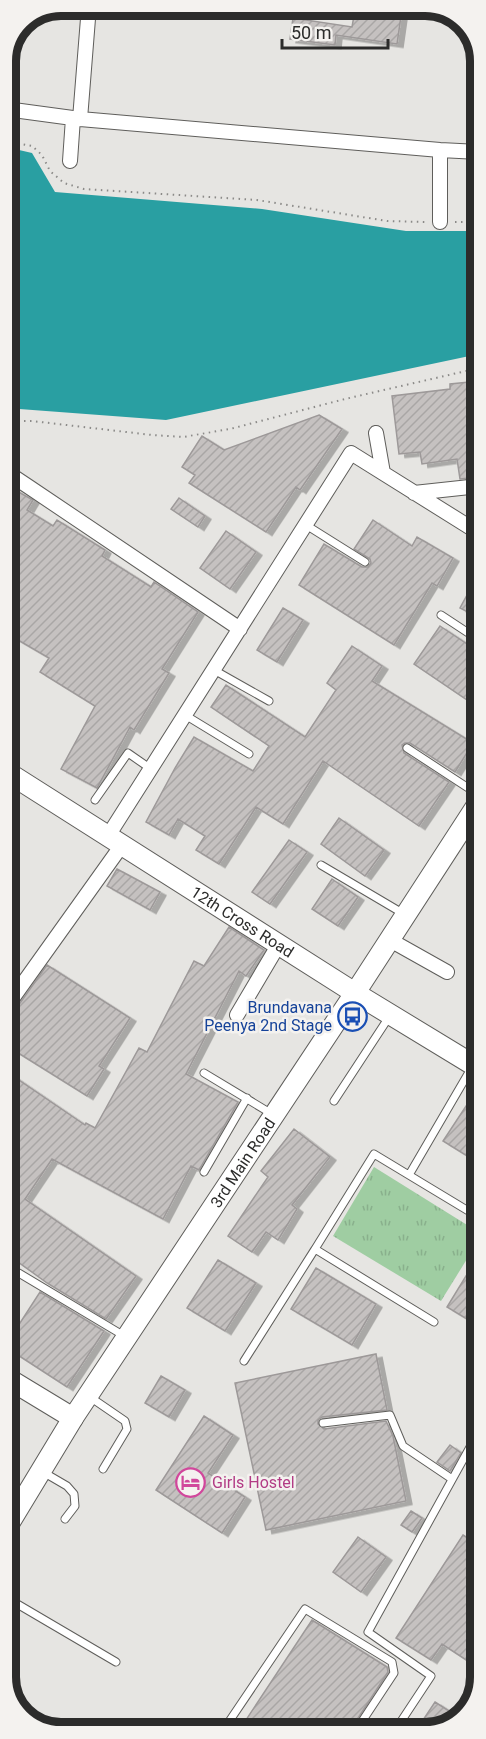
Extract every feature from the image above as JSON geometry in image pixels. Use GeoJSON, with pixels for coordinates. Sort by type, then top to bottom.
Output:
{"type":"FeatureCollection","features":[{"type":"Feature","properties":{"kind":"main road","name":"12th Cross Road"},"geometry":{"type":"LineString","coordinates":[[16,778],[470,1063]]}},
{"type":"Feature","properties":{"kind":"main road","name":"3rd Main Road"},"geometry":{"type":"LineString","coordinates":[[16,1512],[88,1395],[470,816]]}},
{"type":"Feature","properties":{"kind":"main road"},"geometry":{"type":"LineString","coordinates":[[16,1383],[73,1418]]}},
{"type":"Feature","properties":{"kind":"street"},"geometry":{"type":"LineString","coordinates":[[69,161],[77,118],[88,16]]}},
{"type":"Feature","properties":{"kind":"street"},"geometry":{"type":"LineString","coordinates":[[16,110],[77,118],[470,152]]}},
{"type":"Feature","properties":{"kind":"street"},"geometry":{"type":"LineString","coordinates":[[440,150],[440,222]]}},
{"type":"Feature","properties":{"kind":"street"},"geometry":{"type":"LineString","coordinates":[[376,434],[383,473]]}},
{"type":"Feature","properties":{"kind":"street"},"geometry":{"type":"LineString","coordinates":[[16,992],[115,841],[151,769],[351,453],[470,527]]}},
{"type":"Feature","properties":{"kind":"street"},"geometry":{"type":"LineString","coordinates":[[16,478],[240,629]]}},
{"type":"Feature","properties":{"kind":"street"},"geometry":{"type":"LineString","coordinates":[[414,493],[470,487]]}},
{"type":"Feature","properties":{"kind":"street"},"geometry":{"type":"LineString","coordinates":[[390,940],[447,972]]}},
{"type":"Feature","properties":{"kind":"street"},"geometry":{"type":"LineString","coordinates":[[237,1015],[279,944]]}},
{"type":"Feature","properties":{"kind":"lane"},"geometry":{"type":"LineString","coordinates":[[306,525],[365,562]]}},
{"type":"Feature","properties":{"kind":"lane"},"geometry":{"type":"LineString","coordinates":[[441,615],[470,634]]}},
{"type":"Feature","properties":{"kind":"lane"},"geometry":{"type":"LineString","coordinates":[[214,670],[269,701]]}},
{"type":"Feature","properties":{"kind":"lane"},"geometry":{"type":"LineString","coordinates":[[185,715],[249,754]]}},
{"type":"Feature","properties":{"kind":"lane"},"geometry":{"type":"LineString","coordinates":[[407,748],[470,789]]}},
{"type":"Feature","properties":{"kind":"lane"},"geometry":{"type":"LineString","coordinates":[[95,800],[128,753],[151,769]]}},
{"type":"Feature","properties":{"kind":"lane"},"geometry":{"type":"LineString","coordinates":[[321,865],[406,915]]}},
{"type":"Feature","properties":{"kind":"lane"},"geometry":{"type":"LineString","coordinates":[[334,1101],[391,1015]]}},
{"type":"Feature","properties":{"kind":"lane"},"geometry":{"type":"LineString","coordinates":[[204,1073],[274,1115]]}},
{"type":"Feature","properties":{"kind":"lane"},"geometry":{"type":"LineString","coordinates":[[409,1175],[470,1077]]}},
{"type":"Feature","properties":{"kind":"lane"},"geometry":{"type":"LineString","coordinates":[[204,1172],[247,1098]]}},
{"type":"Feature","properties":{"kind":"lane"},"geometry":{"type":"LineString","coordinates":[[244,1361],[374,1154],[470,1212]]}},
{"type":"Feature","properties":{"kind":"lane"},"geometry":{"type":"LineString","coordinates":[[315,1249],[434,1322]]}},
{"type":"Feature","properties":{"kind":"lane"},"geometry":{"type":"LineString","coordinates":[[16,1271],[126,1337]]}},
{"type":"Feature","properties":{"kind":"lane"},"geometry":{"type":"LineString","coordinates":[[88,1395],[125,1421],[127,1429],[103,1468]]}},
{"type":"Feature","properties":{"kind":"lane"},"geometry":{"type":"LineString","coordinates":[[323,1423],[390,1415],[403,1446],[452,1479]]}},
{"type":"Feature","properties":{"kind":"lane"},"geometry":{"type":"LineString","coordinates":[[401,1722],[431,1676],[368,1632],[470,1447]]}},
{"type":"Feature","properties":{"kind":"lane"},"geometry":{"type":"LineString","coordinates":[[41,1470],[67,1486],[74,1494],[75,1506],[65,1519]]}},
{"type":"Feature","properties":{"kind":"lane"},"geometry":{"type":"LineString","coordinates":[[16,1603],[117,1662]]}},
{"type":"Feature","properties":{"kind":"lane"},"geometry":{"type":"LineString","coordinates":[[229,1722],[305,1608],[392,1662],[394,1673],[362,1722]]}},
{"type":"Feature","properties":{"kind":"path"},"geometry":{"type":"LineString","coordinates":[[16,143],[32,146],[42,155],[50,171],[64,183],[84,189],[257,200],[387,221],[470,222]]}},
{"type":"Feature","properties":{"kind":"path"},"geometry":{"type":"LineString","coordinates":[[16,422],[53,422],[183,437],[230,429],[470,370]]}},
{"type":"Feature","properties":{"kind":"green space"},"geometry":{"type":"Polygon","coordinates":[[[374,1167],[470,1227],[470,1254],[441,1301],[333,1236],[374,1167]]]}},
{"type":"Feature","properties":{"kind":"water"},"geometry":{"type":"Polygon","coordinates":[[[16,149],[32,153],[55,192],[262,209],[406,231],[470,231],[470,356],[166,420],[16,409],[16,149]]]}},
{"type":"Feature","properties":{"kind":"building"},"geometry":{"type":"Polygon","coordinates":[[[354,17],[401,17],[397,44],[336,35],[335,45],[290,39],[293,18],[352,27],[354,17]]]}},
{"type":"Feature","properties":{"kind":"building"},"geometry":{"type":"Polygon","coordinates":[[[470,382],[470,478],[460,479],[457,459],[422,464],[420,452],[399,454],[392,396],[450,389],[450,384],[470,382]]]}},
{"type":"Feature","properties":{"kind":"building"},"geometry":{"type":"Polygon","coordinates":[[[319,415],[342,429],[300,490],[296,487],[266,532],[189,483],[195,475],[182,467],[202,436],[224,450],[319,415]]]}},
{"type":"Feature","properties":{"kind":"building"},"geometry":{"type":"Polygon","coordinates":[[[16,491],[33,500],[27,510],[53,526],[57,520],[105,550],[102,556],[151,587],[154,582],[198,612],[162,669],[169,673],[134,730],[130,727],[97,788],[61,769],[95,706],[40,672],[49,658],[16,639],[16,581],[18,578],[16,577],[16,491]]]}},
{"type":"Feature","properties":{"kind":"building"},"geometry":{"type":"Polygon","coordinates":[[[179,498],[205,516],[198,527],[171,509],[179,498]]]}},
{"type":"Feature","properties":{"kind":"building"},"geometry":{"type":"Polygon","coordinates":[[[373,520],[412,546],[417,537],[453,558],[437,586],[432,583],[394,645],[299,585],[324,544],[362,567],[368,567],[371,563],[370,559],[354,549],[373,520]]]}},
{"type":"Feature","properties":{"kind":"building"},"geometry":{"type":"Polygon","coordinates":[[[226,531],[256,552],[230,589],[200,568],[226,531]]]}},
{"type":"Feature","properties":{"kind":"building"},"geometry":{"type":"Polygon","coordinates":[[[470,590],[470,613],[460,608],[470,590]]]}},
{"type":"Feature","properties":{"kind":"building"},"geometry":{"type":"Polygon","coordinates":[[[283,608],[303,620],[277,662],[257,650],[283,608]]]}},
{"type":"Feature","properties":{"kind":"building"},"geometry":{"type":"Polygon","coordinates":[[[440,626],[470,646],[470,702],[414,664],[440,626]]]}},
{"type":"Feature","properties":{"kind":"building"},"geometry":{"type":"Polygon","coordinates":[[[352,646],[382,666],[372,681],[470,741],[470,748],[455,772],[410,743],[402,745],[404,753],[449,782],[419,826],[323,761],[283,824],[256,807],[219,864],[196,850],[205,836],[178,819],[169,835],[146,822],[194,737],[253,771],[269,746],[211,707],[226,685],[305,737],[336,690],[327,683],[352,646]]]}},
{"type":"Feature","properties":{"kind":"building"},"geometry":{"type":"Polygon","coordinates":[[[339,818],[384,850],[365,876],[321,844],[339,818]]]}},
{"type":"Feature","properties":{"kind":"building"},"geometry":{"type":"Polygon","coordinates":[[[289,840],[307,852],[270,904],[252,892],[289,840]]]}},
{"type":"Feature","properties":{"kind":"building"},"geometry":{"type":"Polygon","coordinates":[[[117,869],[160,892],[150,910],[107,886],[117,869]]]}},
{"type":"Feature","properties":{"kind":"building"},"geometry":{"type":"Polygon","coordinates":[[[332,879],[358,897],[338,926],[312,909],[332,879]]]}},
{"type":"Feature","properties":{"kind":"building"},"geometry":{"type":"Polygon","coordinates":[[[229,927],[264,950],[246,976],[239,971],[186,1074],[238,1102],[199,1170],[191,1166],[163,1219],[52,1159],[25,1199],[136,1276],[106,1319],[47,1283],[16,1261],[16,1078],[85,1125],[86,1123],[95,1128],[139,1048],[147,1052],[194,961],[204,966],[229,927]]]}},
{"type":"Feature","properties":{"kind":"building"},"geometry":{"type":"Polygon","coordinates":[[[47,965],[130,1018],[99,1066],[104,1069],[87,1096],[16,1052],[16,1009],[47,965]]]}},
{"type":"Feature","properties":{"kind":"building"},"geometry":{"type":"Polygon","coordinates":[[[470,1100],[470,1158],[443,1141],[470,1100]]]}},
{"type":"Feature","properties":{"kind":"building"},"geometry":{"type":"Polygon","coordinates":[[[294,1129],[330,1157],[292,1205],[297,1209],[278,1240],[266,1232],[252,1252],[228,1236],[268,1177],[261,1171],[294,1129]]]}},
{"type":"Feature","properties":{"kind":"building"},"geometry":{"type":"Polygon","coordinates":[[[218,1260],[256,1283],[225,1331],[187,1308],[218,1260]]]}},
{"type":"Feature","properties":{"kind":"building"},"geometry":{"type":"Polygon","coordinates":[[[316,1268],[376,1304],[352,1345],[291,1309],[316,1268]]]}},
{"type":"Feature","properties":{"kind":"building"},"geometry":{"type":"Polygon","coordinates":[[[469,1271],[470,1321],[447,1307],[469,1271]]]}},
{"type":"Feature","properties":{"kind":"building"},"geometry":{"type":"Polygon","coordinates":[[[40,1292],[104,1331],[67,1387],[16,1354],[16,1329],[40,1292]]]}},
{"type":"Feature","properties":{"kind":"building"},"geometry":{"type":"Polygon","coordinates":[[[376,1354],[387,1410],[322,1417],[318,1420],[318,1424],[324,1429],[386,1421],[393,1436],[406,1501],[266,1530],[235,1383],[376,1354]]]}},
{"type":"Feature","properties":{"kind":"building"},"geometry":{"type":"Polygon","coordinates":[[[161,1376],[185,1390],[169,1417],[145,1403],[161,1376]]]}},
{"type":"Feature","properties":{"kind":"building","name":"Girls Hostel"},"geometry":{"type":"Polygon","coordinates":[[[204,1416],[233,1435],[208,1473],[245,1497],[222,1533],[156,1490],[204,1416]]]}},
{"type":"Feature","properties":{"kind":"building"},"geometry":{"type":"Polygon","coordinates":[[[450,1445],[461,1453],[450,1471],[437,1462],[450,1445]]]}},
{"type":"Feature","properties":{"kind":"building"},"geometry":{"type":"Polygon","coordinates":[[[411,1511],[422,1518],[412,1532],[401,1525],[411,1511]]]}},
{"type":"Feature","properties":{"kind":"building"},"geometry":{"type":"Polygon","coordinates":[[[463,1535],[470,1540],[470,1662],[442,1644],[431,1660],[396,1638],[463,1535]]]}},
{"type":"Feature","properties":{"kind":"building"},"geometry":{"type":"Polygon","coordinates":[[[358,1537],[386,1557],[361,1592],[333,1572],[358,1537]]]}},
{"type":"Feature","properties":{"kind":"building"},"geometry":{"type":"Polygon","coordinates":[[[312,1620],[387,1667],[388,1672],[356,1722],[245,1722],[312,1620]]]}},
{"type":"Feature","properties":{"kind":"building"},"geometry":{"type":"Polygon","coordinates":[[[435,1702],[452,1713],[433,1722],[422,1722],[435,1702]]]}},
{"type":"Feature","properties":{"kind":"place","name":"Brundavana Peenya 2nd Stage"},"geometry":{"type":"Point","coordinates":[353,1016]}},
{"type":"Feature","properties":{"kind":"place","name":"Girls Hostel"},"geometry":{"type":"Point","coordinates":[191,1482]}}]}
